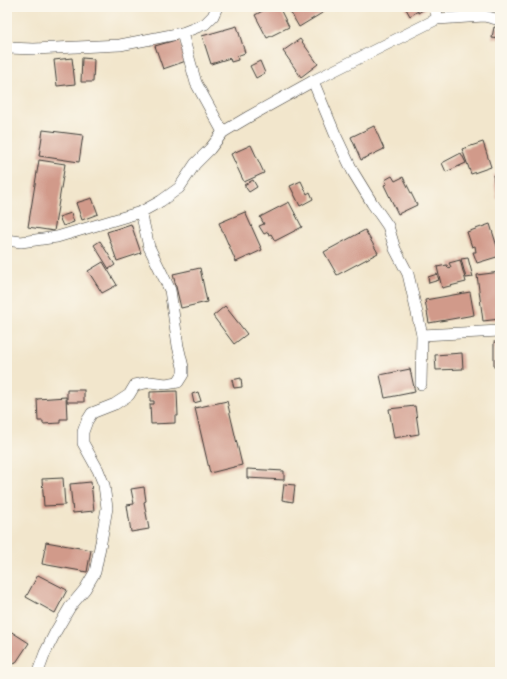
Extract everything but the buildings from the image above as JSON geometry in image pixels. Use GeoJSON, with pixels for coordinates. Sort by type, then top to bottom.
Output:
{"type":"FeatureCollection","features":[{"type":"Feature","properties":{"kind":"street"},"geometry":{"type":"LineString","coordinates":[[7,48],[34,49],[120,45],[182,33],[205,24],[213,16],[217,7]]}},
{"type":"Feature","properties":{"kind":"street"},"geometry":{"type":"LineString","coordinates":[[436,7],[437,20]]}},
{"type":"Feature","properties":{"kind":"street"},"geometry":{"type":"LineString","coordinates":[[7,240],[21,242],[57,237],[141,212],[179,188],[195,164],[210,149],[223,132],[313,81],[437,20],[484,16],[500,20]]}},
{"type":"Feature","properties":{"kind":"street"},"geometry":{"type":"LineString","coordinates":[[182,33],[196,83],[223,132]]}},
{"type":"Feature","properties":{"kind":"street"},"geometry":{"type":"LineString","coordinates":[[313,81],[334,134],[353,172],[388,226],[395,249],[408,274],[422,335],[421,384]]}},
{"type":"Feature","properties":{"kind":"street"},"geometry":{"type":"LineString","coordinates":[[38,672],[45,653],[56,631],[70,607],[85,589],[95,572],[101,542],[107,508],[104,485],[98,470],[83,443],[87,421],[92,413],[115,404],[129,395],[135,385],[150,382],[166,384],[178,382],[183,374],[170,290],[149,247],[141,212]]}},
{"type":"Feature","properties":{"kind":"street"},"geometry":{"type":"LineString","coordinates":[[422,335],[500,331]]}}]}
